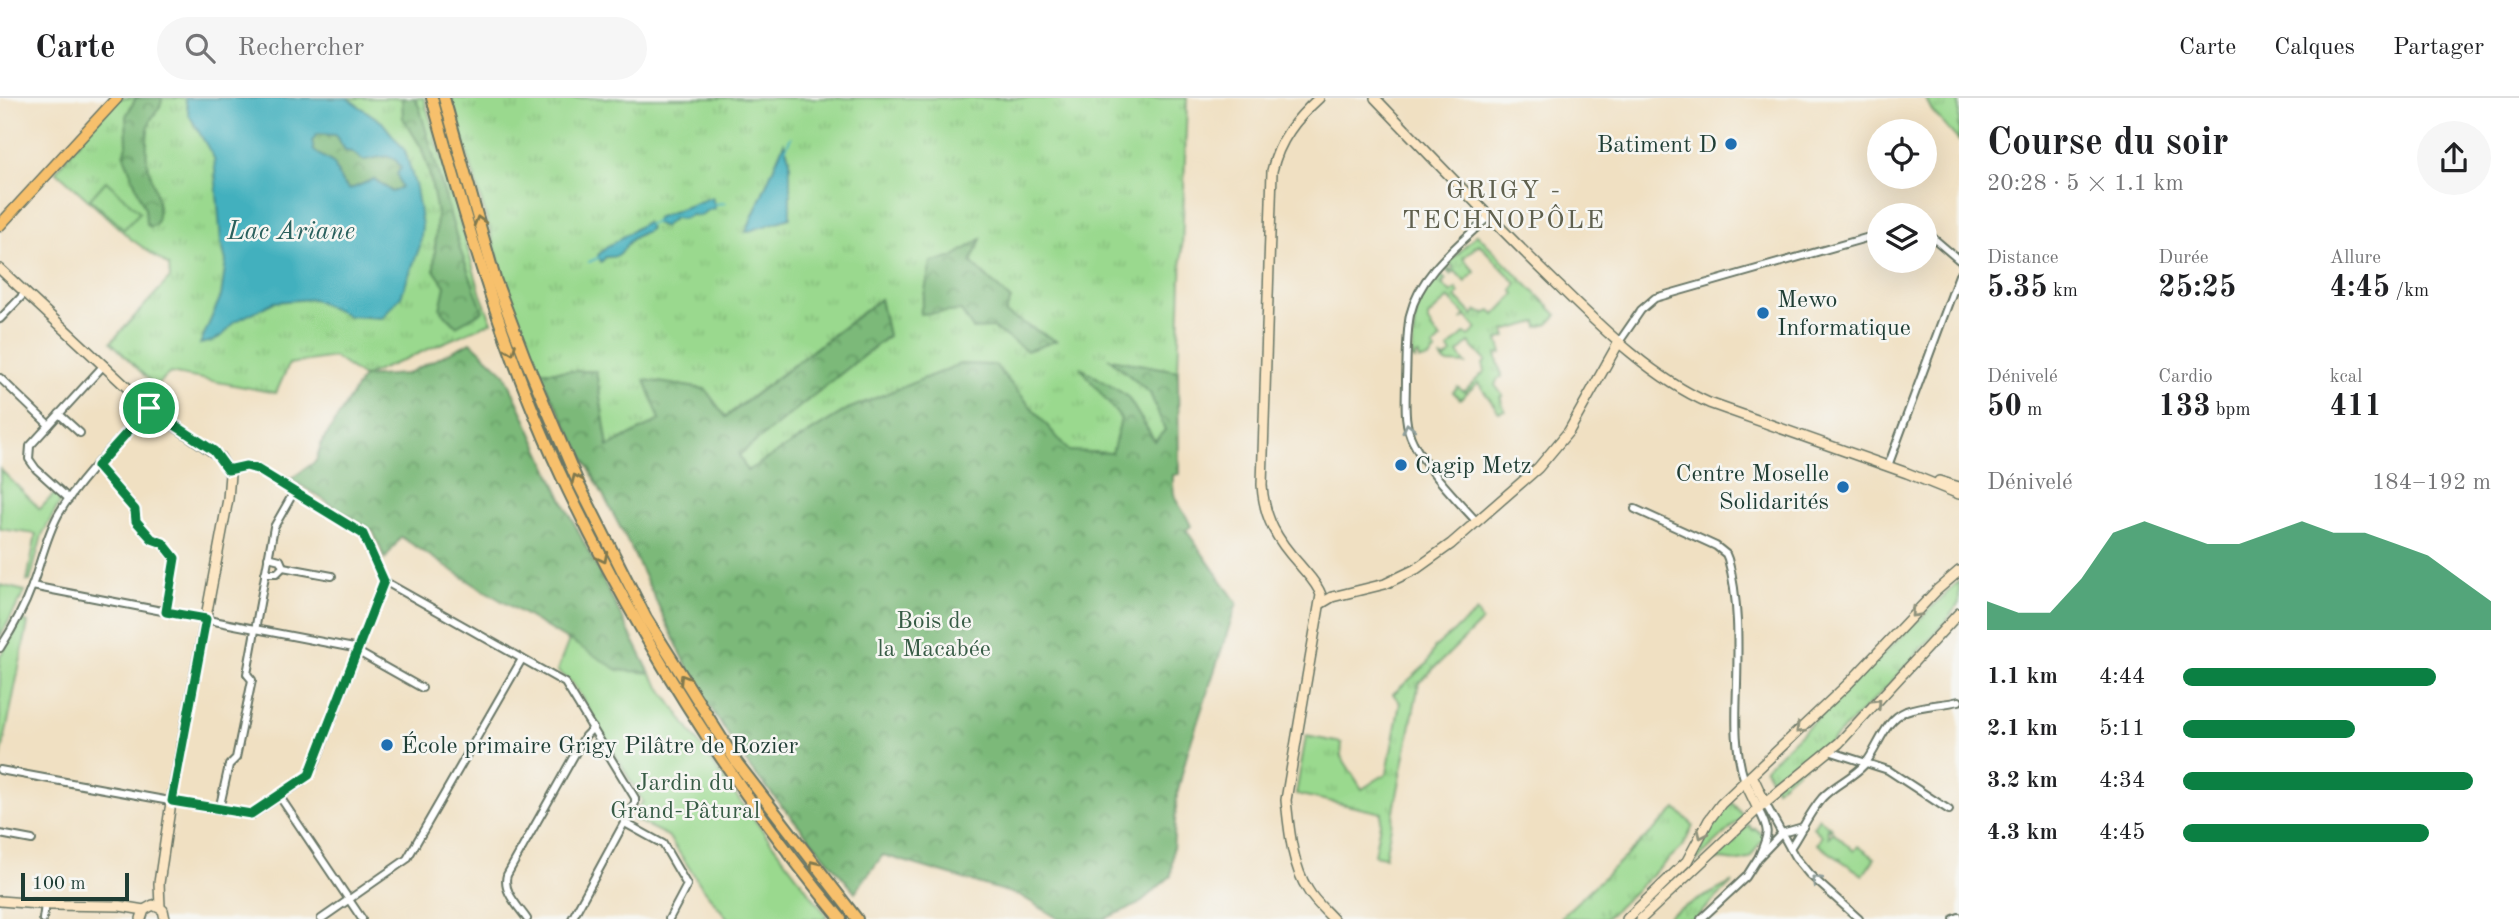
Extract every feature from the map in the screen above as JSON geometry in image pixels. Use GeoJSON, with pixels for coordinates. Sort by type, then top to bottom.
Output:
{"type":"FeatureCollection","features":[{"type":"Feature","properties":{"kind":"highway"},"geometry":{"type":"LineString","coordinates":[[424,98],[455,181]]}},
{"type":"Feature","properties":{"kind":"highway"},"geometry":{"type":"LineString","coordinates":[[432,98],[455,181],[501,323],[568,491],[637,624],[727,769],[841,919]]}},
{"type":"Feature","properties":{"kind":"highway"},"geometry":{"type":"LineString","coordinates":[[444,98],[495,279],[579,485],[646,618],[737,763],[857,919]]}},
{"type":"Feature","properties":{"kind":"highway"},"geometry":{"type":"LineString","coordinates":[[813,885],[835,919]]}},
{"type":"Feature","properties":{"kind":"highway"},"geometry":{"type":"LineString","coordinates":[[834,890],[862,919]]}},
{"type":"Feature","properties":{"kind":"main road"},"geometry":{"type":"LineString","coordinates":[[0,225],[117,98]]}},
{"type":"Feature","properties":{"kind":"street"},"geometry":{"type":"LineString","coordinates":[[1319,98],[1299,117],[1286,135],[1276,154],[1272,170],[1262,485],[1267,517],[1276,535],[1319,588],[1322,603],[1286,800],[1301,877],[1308,891],[1333,919]]}},
{"type":"Feature","properties":{"kind":"street"},"geometry":{"type":"LineString","coordinates":[[1375,98],[1489,216],[1619,342],[1698,398],[1959,494]]}},
{"type":"Feature","properties":{"kind":"street"},"geometry":{"type":"LineString","coordinates":[[1476,521],[1412,441],[1406,419],[1407,351],[1410,316],[1423,285],[1437,266],[1489,216]]}},
{"type":"Feature","properties":{"kind":"street"},"geometry":{"type":"LineString","coordinates":[[1322,603],[1385,584],[1416,569],[1436,556],[1550,455],[1575,420],[1619,342],[1641,310],[1655,298],[1867,238]]}},
{"type":"Feature","properties":{"kind":"street"},"geometry":{"type":"LineString","coordinates":[[1937,241],[1959,260]]}},
{"type":"Feature","properties":{"kind":"street"},"geometry":{"type":"LineString","coordinates":[[0,269],[149,408],[214,451],[228,470],[230,488],[160,872],[160,907],[165,913],[165,919]]}},
{"type":"Feature","properties":{"kind":"street"},"geometry":{"type":"LineString","coordinates":[[1888,466],[1959,275]]}},
{"type":"Feature","properties":{"kind":"street"},"geometry":{"type":"LineString","coordinates":[[0,319],[26,292]]}},
{"type":"Feature","properties":{"kind":"street"},"geometry":{"type":"LineString","coordinates":[[69,499],[36,470],[29,459],[30,446],[104,365]]}},
{"type":"Feature","properties":{"kind":"street"},"geometry":{"type":"LineString","coordinates":[[0,378],[49,425]]}},
{"type":"Feature","properties":{"kind":"street"},"geometry":{"type":"LineString","coordinates":[[0,648],[14,626],[32,586],[50,532],[69,499],[149,408]]}},
{"type":"Feature","properties":{"kind":"street"},"geometry":{"type":"LineString","coordinates":[[59,414],[80,433]]}},
{"type":"Feature","properties":{"kind":"street"},"geometry":{"type":"LineString","coordinates":[[97,466],[135,510],[136,521],[152,539],[163,543],[175,558],[166,612]]}},
{"type":"Feature","properties":{"kind":"street"},"geometry":{"type":"LineString","coordinates":[[228,470],[252,467],[363,534],[384,581],[565,683],[635,798],[635,805],[572,919]]}},
{"type":"Feature","properties":{"kind":"street"},"geometry":{"type":"LineString","coordinates":[[1907,473],[1959,487]]}},
{"type":"Feature","properties":{"kind":"street"},"geometry":{"type":"LineString","coordinates":[[219,810],[229,765],[236,758],[251,680],[247,674],[274,527],[294,492]]}},
{"type":"Feature","properties":{"kind":"street"},"geometry":{"type":"LineString","coordinates":[[1635,509],[1716,546],[1726,554],[1735,596],[1736,741],[1739,758],[1762,806],[1769,827],[1768,837],[1746,877],[1701,919]]}},
{"type":"Feature","properties":{"kind":"street"},"geometry":{"type":"LineString","coordinates":[[268,557],[281,560],[283,567]]}},
{"type":"Feature","properties":{"kind":"street"},"geometry":{"type":"LineString","coordinates":[[265,573],[277,573],[283,567]]}},
{"type":"Feature","properties":{"kind":"street"},"geometry":{"type":"LineString","coordinates":[[283,567],[332,576]]}},
{"type":"Feature","properties":{"kind":"street"},"geometry":{"type":"LineString","coordinates":[[1627,919],[1688,862],[1716,810],[1849,683],[1937,590],[1959,571]]}},
{"type":"Feature","properties":{"kind":"street"},"geometry":{"type":"LineString","coordinates":[[0,770],[251,814],[280,797],[309,775],[314,767],[384,581]]}},
{"type":"Feature","properties":{"kind":"street"},"geometry":{"type":"LineString","coordinates":[[32,586],[358,651],[422,688]]}},
{"type":"Feature","properties":{"kind":"street"},"geometry":{"type":"LineString","coordinates":[[1319,588],[1352,592]]}},
{"type":"Feature","properties":{"kind":"street"},"geometry":{"type":"LineString","coordinates":[[1641,919],[1762,806],[1829,751],[1877,704],[1959,613]]}},
{"type":"Feature","properties":{"kind":"street"},"geometry":{"type":"LineString","coordinates":[[321,919],[407,859],[522,659]]}},
{"type":"Feature","properties":{"kind":"street"},"geometry":{"type":"LineString","coordinates":[[1790,848],[1823,797],[1866,762],[1877,741],[1896,718],[1906,711],[1959,701]]}},
{"type":"Feature","properties":{"kind":"street"},"geometry":{"type":"LineString","coordinates":[[527,919],[506,889],[507,874],[584,736],[593,728]]}},
{"type":"Feature","properties":{"kind":"street"},"geometry":{"type":"LineString","coordinates":[[1829,751],[1888,770],[1949,810]]}},
{"type":"Feature","properties":{"kind":"street"},"geometry":{"type":"LineString","coordinates":[[280,797],[362,919]]}},
{"type":"Feature","properties":{"kind":"street"},"geometry":{"type":"LineString","coordinates":[[1762,806],[1809,874],[1859,919]]}},
{"type":"Feature","properties":{"kind":"street"},"geometry":{"type":"LineString","coordinates":[[625,823],[663,844],[687,885],[669,919]]}},
{"type":"Feature","properties":{"kind":"street"},"geometry":{"type":"LineString","coordinates":[[1758,858],[1782,834],[1803,827]]}},
{"type":"Feature","properties":{"kind":"street"},"geometry":{"type":"LineString","coordinates":[[0,834],[32,840]]}},
{"type":"Feature","properties":{"kind":"street"},"geometry":{"type":"LineString","coordinates":[[144,913],[160,872]]}},
{"type":"Feature","properties":{"kind":"street"},"geometry":{"type":"LineString","coordinates":[[0,901],[45,905],[120,906],[144,913],[160,907]]}},
{"type":"Feature","properties":{"kind":"street"},"geometry":{"type":"LineString","coordinates":[[43,919],[45,905]]}},
{"type":"Feature","properties":{"kind":"street"},"geometry":{"type":"LineString","coordinates":[[1954,919],[1959,917]]}},
{"type":"Feature","properties":{"kind":"green space"},"geometry":{"type":"Polygon","coordinates":[[[118,98],[424,98],[481,295],[492,322],[363,377],[334,357],[289,364],[276,393],[170,373],[155,386],[111,342],[170,278],[169,266],[131,239],[56,171],[118,98]]]}},
{"type":"Feature","properties":{"kind":"green space"},"geometry":{"type":"Polygon","coordinates":[[[136,98],[162,98],[161,105],[150,122],[147,135],[147,160],[158,210],[155,225],[150,227],[146,223],[145,209],[124,156],[127,145],[126,116],[136,98]]]}},
{"type":"Feature","properties":{"kind":"green space"},"geometry":{"type":"Polygon","coordinates":[[[402,98],[415,98],[420,109],[460,249],[483,311],[456,326],[440,309],[445,286],[434,270],[437,213],[429,171],[421,147],[403,118],[402,98]]]}},
{"type":"Feature","properties":{"kind":"green space"},"geometry":{"type":"Polygon","coordinates":[[[451,98],[1187,98],[1178,371],[1111,360],[1150,393],[1166,430],[1154,441],[1127,396],[1082,369],[1121,419],[1113,453],[1069,452],[995,366],[848,409],[747,471],[739,455],[888,336],[880,299],[725,417],[646,381],[661,420],[608,447],[596,371],[538,371],[504,279],[451,98]]]}},
{"type":"Feature","properties":{"kind":"green space"},"geometry":{"type":"Polygon","coordinates":[[[1925,98],[1959,98],[1959,141],[1932,111],[1925,98]]]}},
{"type":"Feature","properties":{"kind":"green space"},"geometry":{"type":"Polygon","coordinates":[[[317,134],[335,135],[346,151],[363,160],[385,156],[394,159],[401,168],[401,187],[393,192],[374,179],[349,190],[341,181],[334,164],[314,151],[312,141],[317,134]]]}},
{"type":"Feature","properties":{"kind":"green space"},"geometry":{"type":"Polygon","coordinates":[[[106,181],[140,212],[124,229],[90,199],[106,181]]]}},
{"type":"Feature","properties":{"kind":"green space"},"geometry":{"type":"Polygon","coordinates":[[[1477,234],[1557,315],[1548,324],[1538,327],[1537,322],[1504,331],[1506,337],[1498,340],[1502,353],[1496,354],[1502,377],[1495,385],[1503,396],[1500,397],[1505,410],[1499,412],[1478,383],[1460,399],[1453,392],[1458,387],[1464,392],[1485,371],[1483,364],[1486,361],[1469,343],[1458,353],[1466,364],[1446,363],[1440,357],[1445,359],[1452,353],[1448,349],[1465,333],[1469,336],[1477,329],[1466,316],[1461,320],[1465,315],[1448,298],[1428,317],[1431,329],[1441,339],[1433,347],[1436,351],[1428,359],[1419,360],[1419,355],[1415,356],[1415,360],[1412,358],[1413,334],[1420,301],[1438,272],[1446,280],[1442,284],[1451,293],[1456,289],[1459,293],[1456,297],[1473,315],[1477,311],[1485,314],[1491,311],[1495,315],[1515,294],[1512,290],[1517,284],[1479,244],[1463,258],[1475,272],[1465,282],[1455,271],[1451,275],[1449,273],[1454,268],[1450,264],[1447,266],[1450,270],[1448,272],[1444,268],[1477,234]]]}},
{"type":"Feature","properties":{"kind":"green space"},"geometry":{"type":"Polygon","coordinates":[[[981,239],[971,262],[1011,300],[1005,313],[1056,341],[1027,351],[993,328],[973,329],[961,311],[920,314],[931,262],[951,258],[981,239]]]}},
{"type":"Feature","properties":{"kind":"green space","name":"Bois de la Macabée"},"geometry":{"type":"Polygon","coordinates":[[[880,299],[888,336],[739,455],[747,471],[848,409],[960,364],[995,365],[1069,451],[1112,453],[1121,419],[1080,367],[1127,396],[1155,441],[1165,430],[1150,393],[1110,359],[1178,371],[1179,474],[1173,475],[1174,493],[1191,526],[1186,530],[1237,603],[1187,754],[1177,795],[1171,876],[1137,905],[1104,919],[1059,919],[1021,896],[883,855],[855,892],[750,768],[697,687],[630,546],[538,371],[596,371],[608,447],[660,420],[645,380],[705,389],[726,417],[880,299]]]}},
{"type":"Feature","properties":{"kind":"green space"},"geometry":{"type":"Polygon","coordinates":[[[471,342],[505,374],[563,501],[650,673],[618,670],[475,585],[401,537],[385,559],[373,531],[291,479],[316,461],[321,444],[363,377],[406,374],[471,342]]]}},
{"type":"Feature","properties":{"kind":"green space"},"geometry":{"type":"Polygon","coordinates":[[[0,469],[40,509],[57,491],[63,497],[42,535],[30,581],[27,581],[36,534],[0,529],[0,469]]]}},
{"type":"Feature","properties":{"kind":"green space"},"geometry":{"type":"Polygon","coordinates":[[[1959,581],[1959,603],[1943,625],[1880,694],[1824,748],[1776,789],[1765,768],[1959,581]]]}},
{"type":"Feature","properties":{"kind":"green space"},"geometry":{"type":"Polygon","coordinates":[[[0,585],[25,591],[0,637],[0,585]]]}},
{"type":"Feature","properties":{"kind":"green space"},"geometry":{"type":"Polygon","coordinates":[[[1477,612],[1482,621],[1419,683],[1385,857],[1374,855],[1382,813],[1296,794],[1306,736],[1342,743],[1341,756],[1362,789],[1387,773],[1400,703],[1393,694],[1427,664],[1435,647],[1477,612]]]}},
{"type":"Feature","properties":{"kind":"green space"},"geometry":{"type":"Polygon","coordinates":[[[22,620],[28,623],[0,762],[0,656],[22,620]]]}},
{"type":"Feature","properties":{"kind":"green space","name":"Jardin du Grand-Pâtural"},"geometry":{"type":"Polygon","coordinates":[[[569,640],[618,670],[650,673],[720,774],[827,916],[824,919],[728,919],[702,887],[668,836],[633,819],[643,802],[581,696],[572,683],[557,671],[569,640]]]}},
{"type":"Feature","properties":{"kind":"green space"},"geometry":{"type":"Polygon","coordinates":[[[1730,801],[1744,816],[1693,864],[1715,818],[1730,801]]]}},
{"type":"Feature","properties":{"kind":"green space"},"geometry":{"type":"Polygon","coordinates":[[[1676,809],[1693,825],[1684,845],[1605,919],[1561,917],[1676,809]]]}},
{"type":"Feature","properties":{"kind":"green space"},"geometry":{"type":"Polygon","coordinates":[[[1819,818],[1832,828],[1831,830],[1827,827],[1829,837],[1833,832],[1854,851],[1858,846],[1875,858],[1863,875],[1817,844],[1822,836],[1813,827],[1819,818]]]}},
{"type":"Feature","properties":{"kind":"green space"},"geometry":{"type":"Polygon","coordinates":[[[1748,825],[1764,837],[1750,858],[1739,861],[1713,861],[1748,825]]]}},
{"type":"Feature","properties":{"kind":"green space"},"geometry":{"type":"Polygon","coordinates":[[[1733,882],[1694,919],[1665,919],[1672,913],[1733,882]]]}},
{"type":"Feature","properties":{"kind":"water","name":"Lac Ariane"},"geometry":{"type":"Polygon","coordinates":[[[185,98],[347,98],[382,122],[405,151],[416,188],[422,226],[420,246],[401,296],[382,318],[348,316],[312,299],[274,302],[234,322],[224,334],[213,341],[200,344],[221,296],[226,261],[221,242],[214,158],[189,115],[185,98]],[[317,134],[312,141],[314,151],[334,164],[341,181],[349,190],[374,179],[392,192],[401,187],[397,174],[401,168],[394,159],[385,156],[363,160],[346,151],[335,135],[317,134]]]}},
{"type":"Feature","properties":{"kind":"water"},"geometry":{"type":"Polygon","coordinates":[[[784,143],[790,160],[790,218],[746,232],[784,143]]]}},
{"type":"Feature","properties":{"kind":"water"},"geometry":{"type":"Polygon","coordinates":[[[712,197],[715,208],[701,216],[674,218],[663,227],[657,224],[656,218],[712,197]]]}},
{"type":"Feature","properties":{"kind":"water"},"geometry":{"type":"Polygon","coordinates":[[[646,222],[650,229],[633,238],[618,255],[606,257],[601,262],[598,255],[607,247],[646,222]]]}},
{"type":"Feature","properties":{"kind":"waterway"},"geometry":{"type":"LineString","coordinates":[[786,148],[791,137]]}},
{"type":"Feature","properties":{"kind":"waterway"},"geometry":{"type":"LineString","coordinates":[[714,204],[726,203]]}},
{"type":"Feature","properties":{"kind":"waterway"},"geometry":{"type":"LineString","coordinates":[[648,225],[659,221]]}},
{"type":"Feature","properties":{"kind":"waterway"},"geometry":{"type":"LineString","coordinates":[[589,262],[600,257]]}},
{"type":"Feature","properties":{"kind":"place","name":"Batiment D"},"geometry":{"type":"Point","coordinates":[1731,144]}},
{"type":"Feature","properties":{"kind":"place","name":"Mewo Informatique"},"geometry":{"type":"Point","coordinates":[1763,313]}},
{"type":"Feature","properties":{"kind":"place","name":"Cagip Metz"},"geometry":{"type":"Point","coordinates":[1401,465]}},
{"type":"Feature","properties":{"kind":"place","name":"Centre Moselle Solidarités"},"geometry":{"type":"Point","coordinates":[1843,487]}},
{"type":"Feature","properties":{"kind":"place","name":"École primaire Grigy Pilâtre de Rozier"},"geometry":{"type":"Point","coordinates":[387,745]}},
{"type":"Feature","properties":{"kind":"district","name":"GRIGY - TECHNOPÔLE"},"geometry":{"type":"Point","coordinates":[1504,204]}},
{"type":"Feature","properties":{"kind":"route"},"geometry":{"type":"LineString","coordinates":[[149,408],[214,451],[228,470],[246,466],[257,469],[363,534],[368,540],[384,581],[314,767],[302,782],[255,813],[246,815],[172,801],[206,619],[166,612],[175,558],[163,543],[152,539],[136,521],[135,510],[97,466],[149,408]]}}]}
